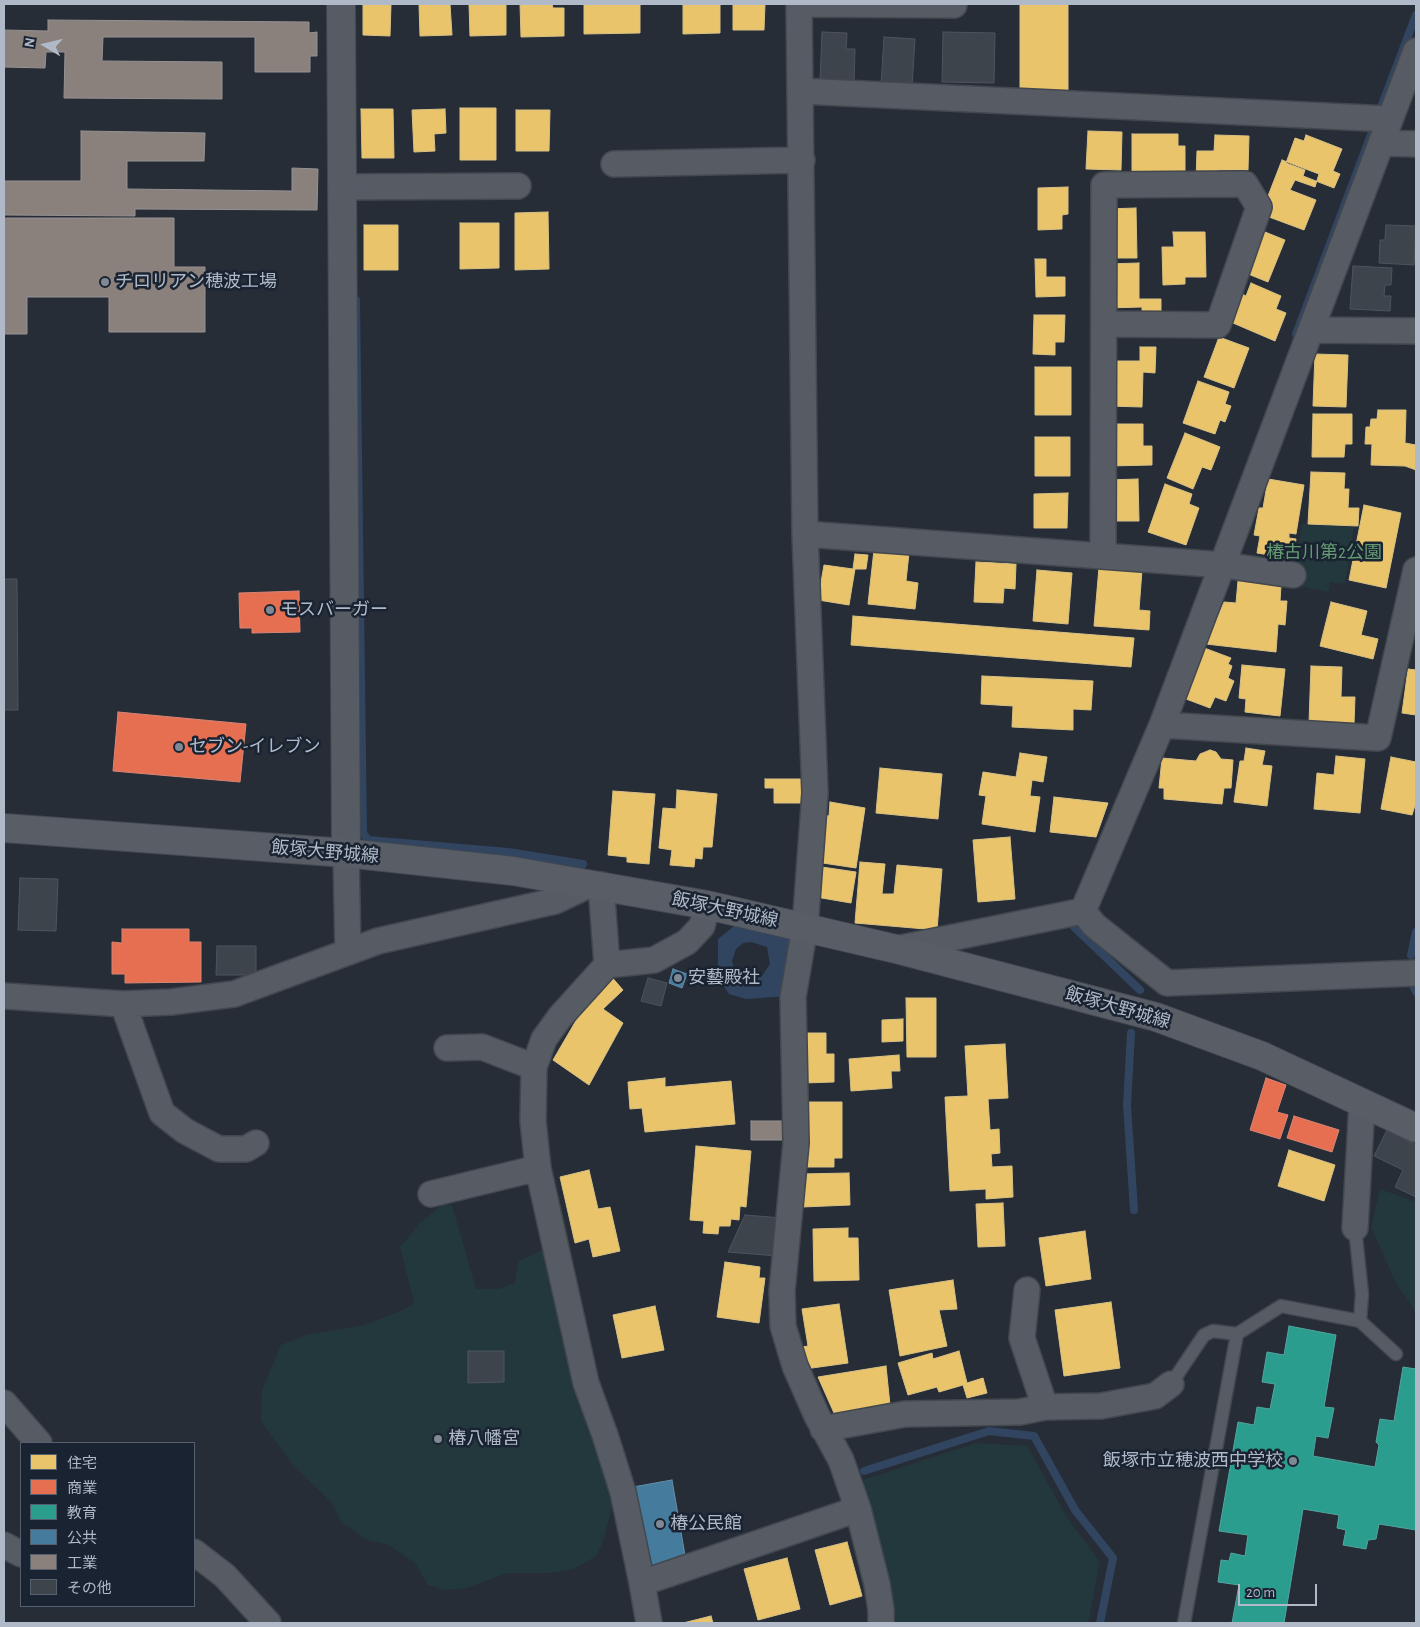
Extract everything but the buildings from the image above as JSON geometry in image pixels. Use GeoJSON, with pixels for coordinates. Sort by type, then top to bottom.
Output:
{"type":"FeatureCollection","features":[{"type":"Feature","properties":{"kind":"main road","name":"飯塚大野城線"},"geometry":{"type":"LineString","coordinates":[[4,828],[346,853],[513,871],[596,884],[707,905],[896,949],[1156,1017],[1262,1056],[1416,1128]]}},
{"type":"Feature","properties":{"kind":"street"},"geometry":{"type":"LineString","coordinates":[[341,4],[348,952]]}},
{"type":"Feature","properties":{"kind":"street"},"geometry":{"type":"LineString","coordinates":[[880,1623],[881,1610],[877,1584],[858,1509],[841,1460],[823,1428],[795,1366],[783,1326],[782,1291],[796,1143],[793,997],[805,927],[815,793],[805,534],[799,4],[954,5]]}},
{"type":"Feature","properties":{"kind":"street"},"geometry":{"type":"LineString","coordinates":[[1082,911],[1162,725],[1312,330],[1389,119],[1414,60]]}},
{"type":"Feature","properties":{"kind":"street"},"geometry":{"type":"LineString","coordinates":[[801,91],[1389,119]]}},
{"type":"Feature","properties":{"kind":"street"},"geometry":{"type":"LineString","coordinates":[[1381,143],[1416,144]]}},
{"type":"Feature","properties":{"kind":"street"},"geometry":{"type":"LineString","coordinates":[[614,164],[802,160]]}},
{"type":"Feature","properties":{"kind":"street"},"geometry":{"type":"LineString","coordinates":[[1104,324],[1218,325],[1260,207],[1245,184],[1104,185],[1104,555]]}},
{"type":"Feature","properties":{"kind":"street"},"geometry":{"type":"LineString","coordinates":[[341,187],[518,186]]}},
{"type":"Feature","properties":{"kind":"street"},"geometry":{"type":"LineString","coordinates":[[1312,330],[1416,331]]}},
{"type":"Feature","properties":{"kind":"street"},"geometry":{"type":"LineString","coordinates":[[805,534],[1104,555],[1223,565],[1293,575]]}},
{"type":"Feature","properties":{"kind":"street"},"geometry":{"type":"LineString","coordinates":[[1162,725],[1378,738],[1416,570]]}},
{"type":"Feature","properties":{"kind":"street"},"geometry":{"type":"LineString","coordinates":[[4,996],[123,1004],[172,1002],[234,994],[378,941],[555,901],[596,884],[607,965]]}},
{"type":"Feature","properties":{"kind":"street"},"geometry":{"type":"LineString","coordinates":[[649,1623],[623,1492],[606,1435],[586,1383],[538,1168],[533,1121],[534,1067],[544,1039],[607,965],[654,960],[687,942],[702,926],[707,905]]}},
{"type":"Feature","properties":{"kind":"street"},"geometry":{"type":"LineString","coordinates":[[896,949],[1082,911]]}},
{"type":"Feature","properties":{"kind":"street"},"geometry":{"type":"LineString","coordinates":[[1082,911],[1094,925],[1167,983],[1416,973]]}},
{"type":"Feature","properties":{"kind":"street"},"geometry":{"type":"LineString","coordinates":[[1156,1017],[1167,983]]}},
{"type":"Feature","properties":{"kind":"street"},"geometry":{"type":"LineString","coordinates":[[123,1004],[162,1113],[185,1131],[219,1149],[246,1148],[256,1143]]}},
{"type":"Feature","properties":{"kind":"street"},"geometry":{"type":"LineString","coordinates":[[447,1048],[482,1047],[534,1067]]}},
{"type":"Feature","properties":{"kind":"street"},"geometry":{"type":"LineString","coordinates":[[1355,1228],[1362,1103]]}},
{"type":"Feature","properties":{"kind":"street"},"geometry":{"type":"LineString","coordinates":[[431,1194],[538,1168]]}},
{"type":"Feature","properties":{"kind":"street"},"geometry":{"type":"LineString","coordinates":[[1027,1290],[1022,1338],[1045,1407]]}},
{"type":"Feature","properties":{"kind":"street"},"geometry":{"type":"LineString","coordinates":[[823,1428],[905,1414],[1020,1412],[1045,1407],[1101,1406],[1155,1396],[1171,1384]]}},
{"type":"Feature","properties":{"kind":"street"},"geometry":{"type":"LineString","coordinates":[[4,1403],[38,1442]]}},
{"type":"Feature","properties":{"kind":"street"},"geometry":{"type":"LineString","coordinates":[[642,1583],[858,1509]]}},
{"type":"Feature","properties":{"kind":"street"},"geometry":{"type":"LineString","coordinates":[[4,1545],[20,1553]]}},
{"type":"Feature","properties":{"kind":"street"},"geometry":{"type":"LineString","coordinates":[[195,1553],[225,1576],[268,1623]]}},
{"type":"Feature","properties":{"kind":"lane"},"geometry":{"type":"LineString","coordinates":[[1355,1228],[1362,1294],[1360,1320]]}},
{"type":"Feature","properties":{"kind":"lane"},"geometry":{"type":"LineString","coordinates":[[1171,1384],[1204,1335],[1214,1331],[1237,1334],[1281,1306],[1360,1320],[1396,1354]]}},
{"type":"Feature","properties":{"kind":"lane"},"geometry":{"type":"LineString","coordinates":[[1184,1623],[1237,1334]]}},
{"type":"Feature","properties":{"kind":"green space","name":"椿古川第2公園"},"geometry":{"type":"Polygon","coordinates":[[[1302,524],[1354,527],[1345,584],[1330,582],[1328,592],[1291,584],[1302,524]]]}},
{"type":"Feature","properties":{"kind":"green space"},"geometry":{"type":"Polygon","coordinates":[[[1380,1189],[1416,1202],[1416,1312],[1396,1283],[1371,1227],[1380,1189]]]}},
{"type":"Feature","properties":{"kind":"green space"},"geometry":{"type":"Polygon","coordinates":[[[442,1205],[452,1205],[476,1289],[498,1289],[515,1283],[518,1262],[544,1249],[617,1489],[602,1545],[596,1556],[574,1569],[549,1573],[507,1573],[467,1588],[445,1590],[428,1585],[415,1563],[389,1545],[368,1540],[341,1522],[332,1503],[292,1464],[261,1421],[262,1390],[281,1345],[306,1335],[364,1325],[401,1311],[414,1303],[400,1247],[420,1223],[442,1205]]]}},
{"type":"Feature","properties":{"kind":"green space"},"geometry":{"type":"Polygon","coordinates":[[[976,1443],[1027,1446],[1068,1519],[1100,1562],[1088,1623],[887,1623],[889,1594],[863,1480],[976,1443]]]}},
{"type":"Feature","properties":{"kind":"water"},"geometry":{"type":"Polygon","coordinates":[[[734,926],[790,938],[787,996],[746,999],[729,994],[718,977],[718,939],[734,926]],[[751,942],[743,943],[736,949],[732,961],[735,972],[741,977],[749,979],[762,976],[770,964],[767,947],[751,942]]]}},
{"type":"Feature","properties":{"kind":"waterway"},"geometry":{"type":"LineString","coordinates":[[1380,110],[1416,15]]}},
{"type":"Feature","properties":{"kind":"waterway"},"geometry":{"type":"LineString","coordinates":[[1296,334],[1372,132]]}},
{"type":"Feature","properties":{"kind":"waterway"},"geometry":{"type":"LineString","coordinates":[[356,300],[363,833],[368,840],[508,852],[583,864]]}},
{"type":"Feature","properties":{"kind":"waterway"},"geometry":{"type":"LineString","coordinates":[[1071,924],[1140,990]]}},
{"type":"Feature","properties":{"kind":"waterway"},"geometry":{"type":"LineString","coordinates":[[1411,955],[1416,932]]}},
{"type":"Feature","properties":{"kind":"waterway"},"geometry":{"type":"LineString","coordinates":[[1412,983],[1416,992]]}},
{"type":"Feature","properties":{"kind":"waterway"},"geometry":{"type":"LineString","coordinates":[[1131,1033],[1127,1105],[1134,1210]]}},
{"type":"Feature","properties":{"kind":"waterway"},"geometry":{"type":"LineString","coordinates":[[864,1471],[989,1431],[1034,1436],[1075,1510],[1113,1558],[1100,1623]]}},
{"type":"Feature","properties":{"kind":"place","name":"チロリアン穂波工場"},"geometry":{"type":"Point","coordinates":[105,282]}},
{"type":"Feature","properties":{"kind":"place","name":"モスバーガー"},"geometry":{"type":"Point","coordinates":[270,610]}},
{"type":"Feature","properties":{"kind":"place","name":"セブン-イレブン"},"geometry":{"type":"Point","coordinates":[179,747]}},
{"type":"Feature","properties":{"kind":"place","name":"安藝殿社"},"geometry":{"type":"Point","coordinates":[678,978]}},
{"type":"Feature","properties":{"kind":"place","name":"椿八幡宮"},"geometry":{"type":"Point","coordinates":[438,1439]}},
{"type":"Feature","properties":{"kind":"place","name":"飯塚市立穂波西中学校"},"geometry":{"type":"Point","coordinates":[1293,1461]}},
{"type":"Feature","properties":{"kind":"place","name":"椿公民館"},"geometry":{"type":"Point","coordinates":[660,1524]}}]}
